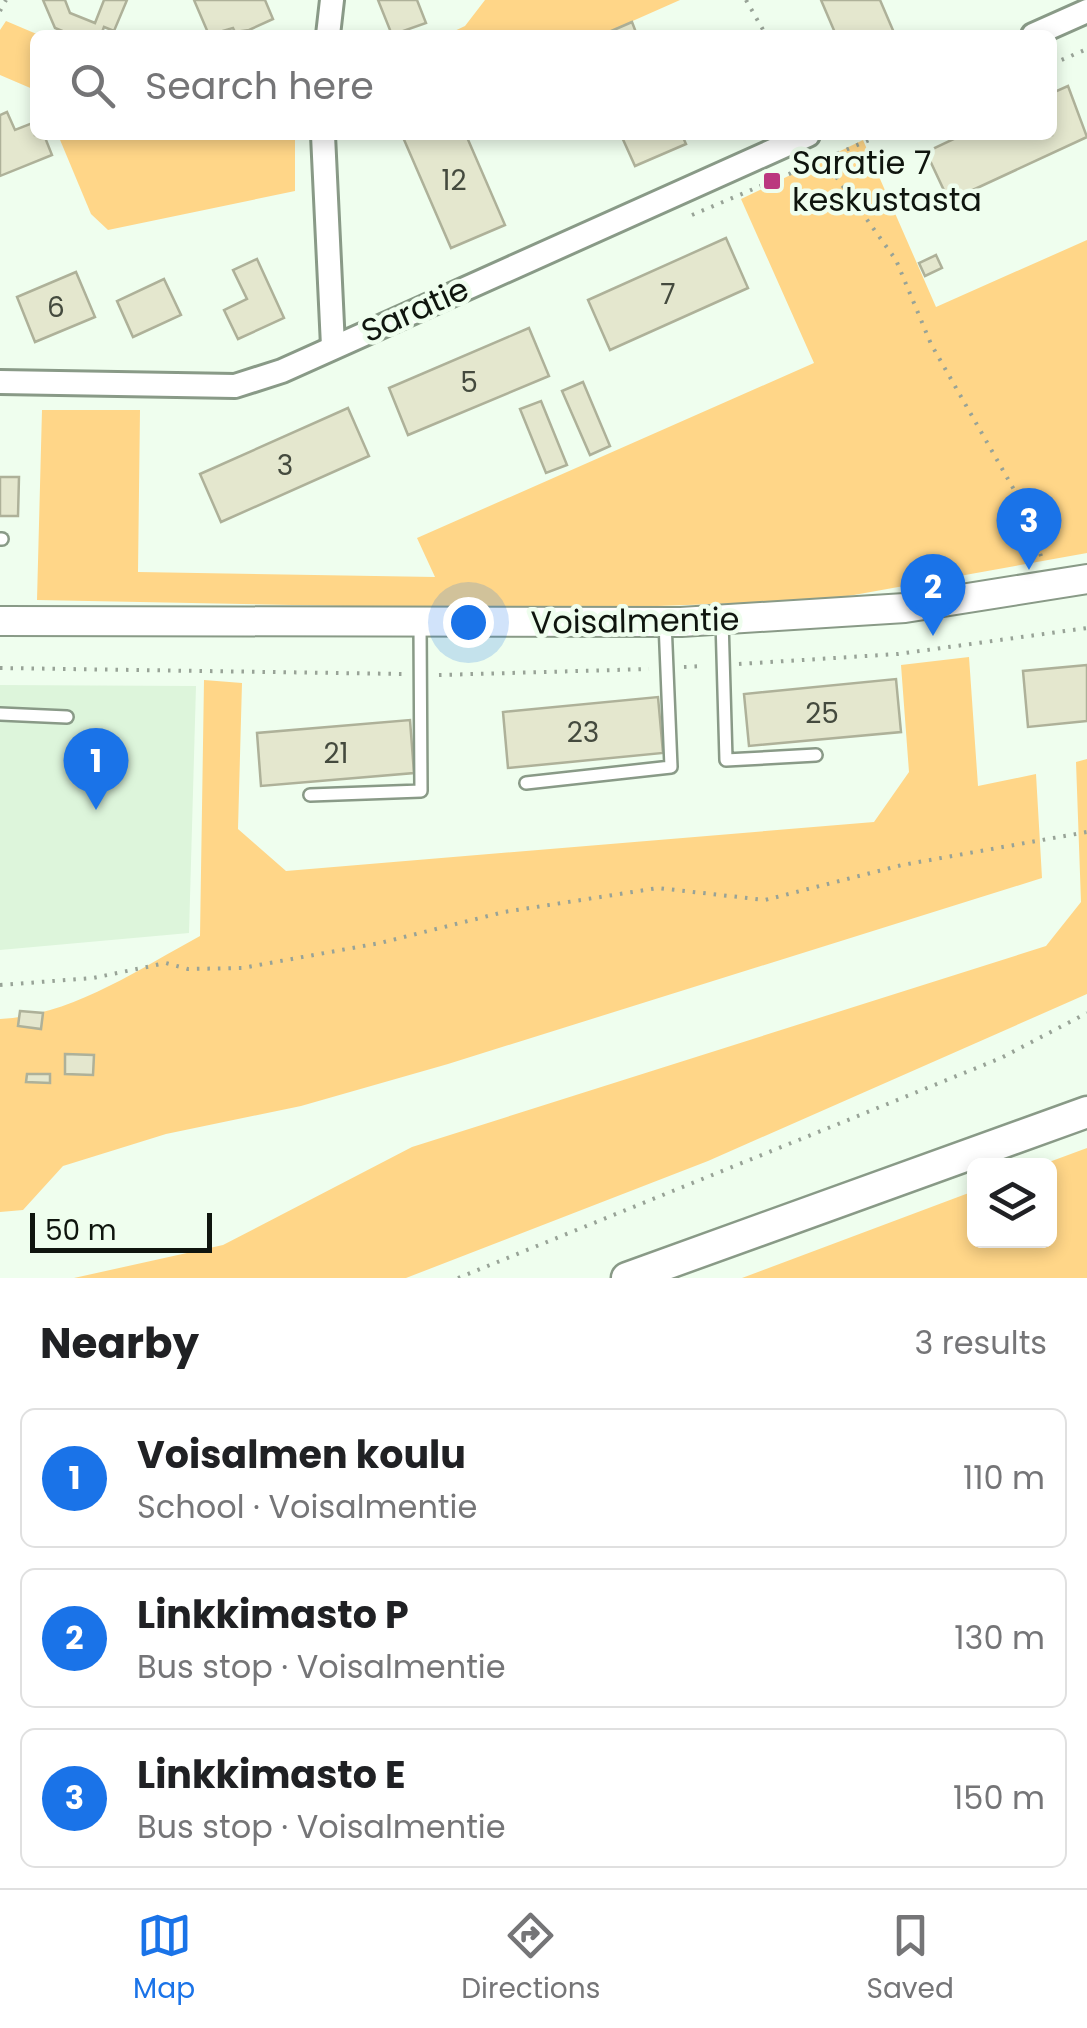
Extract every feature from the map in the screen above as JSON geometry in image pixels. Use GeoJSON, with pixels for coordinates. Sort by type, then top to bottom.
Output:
{"type":"FeatureCollection","features":[{"type":"Feature","properties":{"kind":"main road"},"geometry":{"type":"LineString","coordinates":[[627,1278],[1087,1112]]}},
{"type":"Feature","properties":{"kind":"street"},"geometry":{"type":"LineString","coordinates":[[329,30],[332,0]]}},
{"type":"Feature","properties":{"kind":"street"},"geometry":{"type":"LineString","coordinates":[[1044,30],[1087,11]]}},
{"type":"Feature","properties":{"kind":"street"},"geometry":{"type":"LineString","coordinates":[[324,140],[333,346]]}},
{"type":"Feature","properties":{"kind":"street","name":"Saratie"},"geometry":{"type":"LineString","coordinates":[[0,382],[235,386],[797,140]]}},
{"type":"Feature","properties":{"kind":"street","name":"Voisalmentie"},"geometry":{"type":"LineString","coordinates":[[0,621],[420,624],[722,620],[904,608],[1087,579]]}},
{"type":"Feature","properties":{"kind":"lane"},"geometry":{"type":"LineString","coordinates":[[722,620],[726,760],[816,755]]}},
{"type":"Feature","properties":{"kind":"lane"},"geometry":{"type":"LineString","coordinates":[[526,783],[671,768],[664,622]]}},
{"type":"Feature","properties":{"kind":"lane"},"geometry":{"type":"LineString","coordinates":[[310,795],[422,792],[420,624]]}},
{"type":"Feature","properties":{"kind":"lane"},"geometry":{"type":"LineString","coordinates":[[0,714],[68,717]]}},
{"type":"Feature","properties":{"kind":"path"},"geometry":{"type":"LineString","coordinates":[[0,11],[6,0]]}},
{"type":"Feature","properties":{"kind":"path"},"geometry":{"type":"LineString","coordinates":[[746,0],[763,30]]}},
{"type":"Feature","properties":{"kind":"path"},"geometry":{"type":"LineString","coordinates":[[1057,62],[1087,49]]}},
{"type":"Feature","properties":{"kind":"path"},"geometry":{"type":"LineString","coordinates":[[824,159],[896,260],[930,344],[1024,509],[1045,566]]}},
{"type":"Feature","properties":{"kind":"path"},"geometry":{"type":"LineString","coordinates":[[0,668],[420,675],[667,668],[898,654],[1087,628]]}},
{"type":"Feature","properties":{"kind":"path"},"geometry":{"type":"LineString","coordinates":[[0,985],[93,978],[166,962],[188,969],[242,968],[380,942],[504,912],[658,888],[765,900],[902,865],[1087,832]]}},
{"type":"Feature","properties":{"kind":"path"},"geometry":{"type":"LineString","coordinates":[[458,1278],[1001,1058],[1087,1013]]}},
{"type":"Feature","properties":{"kind":"shaded area"},"geometry":{"type":"Polygon","coordinates":[[[485,0],[680,0],[612,30],[457,30],[465,26],[485,0]]]}},
{"type":"Feature","properties":{"kind":"shaded area"},"geometry":{"type":"Polygon","coordinates":[[[6,21],[30,31],[30,88],[0,75],[0,30],[6,21]]]}},
{"type":"Feature","properties":{"kind":"shaded area"},"geometry":{"type":"Polygon","coordinates":[[[60,140],[295,140],[295,191],[108,230],[91,214],[60,140]]]}},
{"type":"Feature","properties":{"kind":"shaded area"},"geometry":{"type":"Polygon","coordinates":[[[863,140],[936,307],[1087,240],[1087,553],[826,600],[545,610],[37,600],[42,410],[140,410],[138,572],[435,577],[417,538],[814,363],[741,199],[863,140]]]}},
{"type":"Feature","properties":{"kind":"shaded area"},"geometry":{"type":"Polygon","coordinates":[[[969,657],[978,786],[1036,774],[1042,878],[448,1064],[301,1106],[166,1134],[63,1166],[23,1210],[0,1212],[0,1019],[27,1016],[79,1000],[200,936],[204,680],[242,683],[238,829],[286,871],[874,822],[909,772],[901,665],[969,657]]]}},
{"type":"Feature","properties":{"kind":"shaded area"},"geometry":{"type":"Polygon","coordinates":[[[0,685],[196,686],[189,933],[0,950],[0,685]]]}},
{"type":"Feature","properties":{"kind":"shaded area"},"geometry":{"type":"Polygon","coordinates":[[[1087,759],[1087,994],[708,1161],[406,1278],[74,1278],[223,1245],[412,1147],[1046,946],[1081,902],[1076,762],[1087,759]]]}},
{"type":"Feature","properties":{"kind":"shaded area"},"geometry":{"type":"Polygon","coordinates":[[[1087,1148],[1087,1278],[742,1278],[967,1194],[967,1248],[1057,1248],[1057,1159],[1087,1148]]]}},
{"type":"Feature","properties":{"kind":"building"},"geometry":{"type":"Polygon","coordinates":[[[43,0],[65,0],[70,13],[95,23],[104,0],[127,0],[114,30],[55,28],[43,0]]]}},
{"type":"Feature","properties":{"kind":"building"},"geometry":{"type":"Polygon","coordinates":[[[194,0],[265,0],[273,19],[249,30],[207,30],[194,0]]]}},
{"type":"Feature","properties":{"kind":"building"},"geometry":{"type":"Polygon","coordinates":[[[378,0],[417,0],[426,23],[406,30],[390,30],[378,0]]]}},
{"type":"Feature","properties":{"kind":"building"},"geometry":{"type":"Polygon","coordinates":[[[821,0],[880,0],[893,30],[834,30],[821,0]]]}},
{"type":"Feature","properties":{"kind":"building"},"geometry":{"type":"Polygon","coordinates":[[[632,22],[635,30],[614,30],[632,22]]]}},
{"type":"Feature","properties":{"kind":"building"},"geometry":{"type":"Polygon","coordinates":[[[1068,86],[1087,137],[949,201],[926,152],[951,140],[1057,140],[1057,91],[1068,86]]]}},
{"type":"Feature","properties":{"kind":"building"},"geometry":{"type":"Polygon","coordinates":[[[7,112],[15,130],[30,124],[30,140],[46,140],[52,155],[0,176],[0,115],[7,112]]]}},
{"type":"Feature","properties":{"kind":"building"},"geometry":{"type":"Polygon","coordinates":[[[404,140],[468,140],[505,225],[451,248],[404,140]]]}},
{"type":"Feature","properties":{"kind":"building"},"geometry":{"type":"Polygon","coordinates":[[[623,140],[684,140],[686,144],[635,166],[623,140]]]}},
{"type":"Feature","properties":{"kind":"building"},"geometry":{"type":"Polygon","coordinates":[[[726,238],[748,288],[610,350],[588,300],[726,238]]]}},
{"type":"Feature","properties":{"kind":"building"},"geometry":{"type":"Polygon","coordinates":[[[936,255],[942,268],[925,276],[919,263],[936,255]]]}},
{"type":"Feature","properties":{"kind":"building"},"geometry":{"type":"Polygon","coordinates":[[[257,259],[284,318],[238,339],[224,310],[247,299],[233,270],[257,259]]]}},
{"type":"Feature","properties":{"kind":"building"},"geometry":{"type":"Polygon","coordinates":[[[76,272],[95,317],[35,342],[17,297],[76,272]]]}},
{"type":"Feature","properties":{"kind":"building"},"geometry":{"type":"Polygon","coordinates":[[[164,279],[181,315],[133,337],[117,301],[164,279]]]}},
{"type":"Feature","properties":{"kind":"building"},"geometry":{"type":"Polygon","coordinates":[[[529,328],[549,376],[408,435],[389,388],[529,328]]]}},
{"type":"Feature","properties":{"kind":"building"},"geometry":{"type":"Polygon","coordinates":[[[583,382],[610,446],[590,455],[562,391],[583,382]]]}},
{"type":"Feature","properties":{"kind":"building"},"geometry":{"type":"Polygon","coordinates":[[[541,401],[567,465],[546,473],[520,409],[541,401]]]}},
{"type":"Feature","properties":{"kind":"building"},"geometry":{"type":"Polygon","coordinates":[[[348,408],[369,456],[221,522],[200,474],[348,408]]]}},
{"type":"Feature","properties":{"kind":"building"},"geometry":{"type":"Polygon","coordinates":[[[0,477],[19,477],[18,516],[0,516],[0,477]]]}},
{"type":"Feature","properties":{"kind":"building"},"geometry":{"type":"Polygon","coordinates":[[[1087,665],[1087,721],[1028,727],[1023,671],[1087,665]]]}},
{"type":"Feature","properties":{"kind":"building"},"geometry":{"type":"Polygon","coordinates":[[[896,679],[901,732],[749,746],[744,694],[896,679]]]}},
{"type":"Feature","properties":{"kind":"building"},"geometry":{"type":"Polygon","coordinates":[[[658,697],[663,753],[508,768],[503,712],[658,697]]]}},
{"type":"Feature","properties":{"kind":"building"},"geometry":{"type":"Polygon","coordinates":[[[410,720],[414,773],[261,786],[257,733],[410,720]]]}},
{"type":"Feature","properties":{"kind":"building"},"geometry":{"type":"Polygon","coordinates":[[[20,1011],[43,1013],[41,1029],[18,1026],[20,1011]]]}},
{"type":"Feature","properties":{"kind":"building"},"geometry":{"type":"Polygon","coordinates":[[[65,1054],[94,1055],[93,1075],[65,1074],[65,1054]]]}},
{"type":"Feature","properties":{"kind":"building"},"geometry":{"type":"Polygon","coordinates":[[[27,1074],[50,1074],[50,1083],[26,1082],[27,1074]]]}},
{"type":"Feature","properties":{"kind":"place","name":"Saratie 7 keskustasta"},"geometry":{"type":"Point","coordinates":[772,181]}},
{"type":"Feature","properties":{"kind":"place","name":"Linkkimasto E"},"geometry":{"type":"Point","coordinates":[1029,570]}},
{"type":"Feature","properties":{"kind":"place","name":"Linkkimasto P"},"geometry":{"type":"Point","coordinates":[933,636]}},
{"type":"Feature","properties":{"kind":"place","name":"Voisalmen koulu"},"geometry":{"type":"Point","coordinates":[96,810]}}]}
